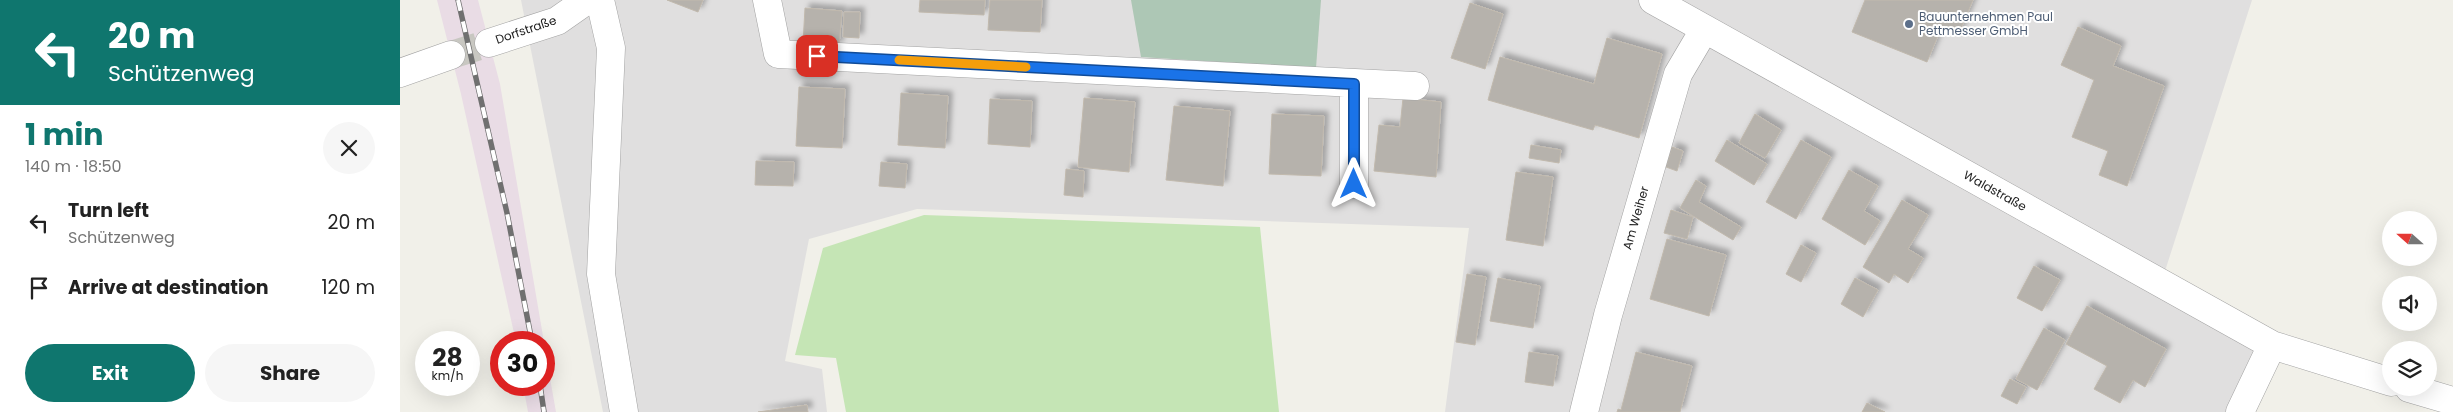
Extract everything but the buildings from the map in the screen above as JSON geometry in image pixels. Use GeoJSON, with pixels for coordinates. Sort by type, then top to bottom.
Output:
{"type":"FeatureCollection","features":[{"type":"Feature","properties":{"kind":"street","name":"Dorfstraße"},"geometry":{"type":"LineString","coordinates":[[489,43],[557,21],[587,0]]}},
{"type":"Feature","properties":{"kind":"street"},"geometry":{"type":"LineString","coordinates":[[600,0],[611,48],[601,274],[624,412]]}},
{"type":"Feature","properties":{"kind":"street"},"geometry":{"type":"LineString","coordinates":[[767,0],[778,54],[1415,86]]}},
{"type":"Feature","properties":{"kind":"street","name":"Waldstraße"},"geometry":{"type":"LineString","coordinates":[[1653,0],[2272,345],[2382,379]]}},
{"type":"Feature","properties":{"kind":"street","name":"Am Weiher"},"geometry":{"type":"LineString","coordinates":[[1584,412],[1608,315],[1678,74],[1704,30]]}},
{"type":"Feature","properties":{"kind":"street"},"geometry":{"type":"LineString","coordinates":[[400,73],[451,55]]}},
{"type":"Feature","properties":{"kind":"street"},"geometry":{"type":"LineString","coordinates":[[1354,84],[1354,184]]}},
{"type":"Feature","properties":{"kind":"street"},"geometry":{"type":"LineString","coordinates":[[2240,412],[2272,345]]}},
{"type":"Feature","properties":{"kind":"street"},"geometry":{"type":"LineString","coordinates":[[2436,396],[2453,401]]}},
{"type":"Feature","properties":{"kind":"shaded area"},"geometry":{"type":"Polygon","coordinates":[[[437,0],[478,0],[500,84],[542,331],[514,331],[461,94],[437,0]]]}},
{"type":"Feature","properties":{"kind":"shaded area"},"geometry":{"type":"Polygon","coordinates":[[[521,0],[2252,0],[2157,296],[2261,349],[2231,412],[1445,412],[1469,228],[917,209],[809,239],[785,361],[822,369],[827,412],[603,412],[521,0]]]}},
{"type":"Feature","properties":{"kind":"shaded area"},"geometry":{"type":"Polygon","coordinates":[[[525,396],[553,396],[556,412],[528,412],[525,396]]]}},
{"type":"Feature","properties":{"kind":"green space"},"geometry":{"type":"Polygon","coordinates":[[[1131,0],[1321,0],[1316,68],[1141,57],[1131,0]]]}},
{"type":"Feature","properties":{"kind":"green space"},"geometry":{"type":"Polygon","coordinates":[[[924,215],[1260,227],[1279,412],[846,412],[836,358],[795,355],[823,248],[924,215]]]}},
{"type":"Feature","properties":{"kind":"tunnel"},"geometry":{"type":"LineString","coordinates":[[451,55],[489,43]]}},
{"type":"Feature","properties":{"kind":"railway"},"geometry":{"type":"LineString","coordinates":[[458,0],[507,213],[530,331]]}},
{"type":"Feature","properties":{"kind":"railway"},"geometry":{"type":"LineString","coordinates":[[542,396],[544,412]]}},
{"type":"Feature","properties":{"kind":"slow traffic"},"geometry":{"type":"LineString","coordinates":[[899,60],[1026,67]]}},
{"type":"Feature","properties":{"kind":"place","name":"Bauunternehmen Paul Pettmesser GmbH"},"geometry":{"type":"Point","coordinates":[1909,24]}},
{"type":"Feature","properties":{"kind":"route"},"geometry":{"type":"LineString","coordinates":[[817,56],[1354,84],[1354,184]]}}]}
